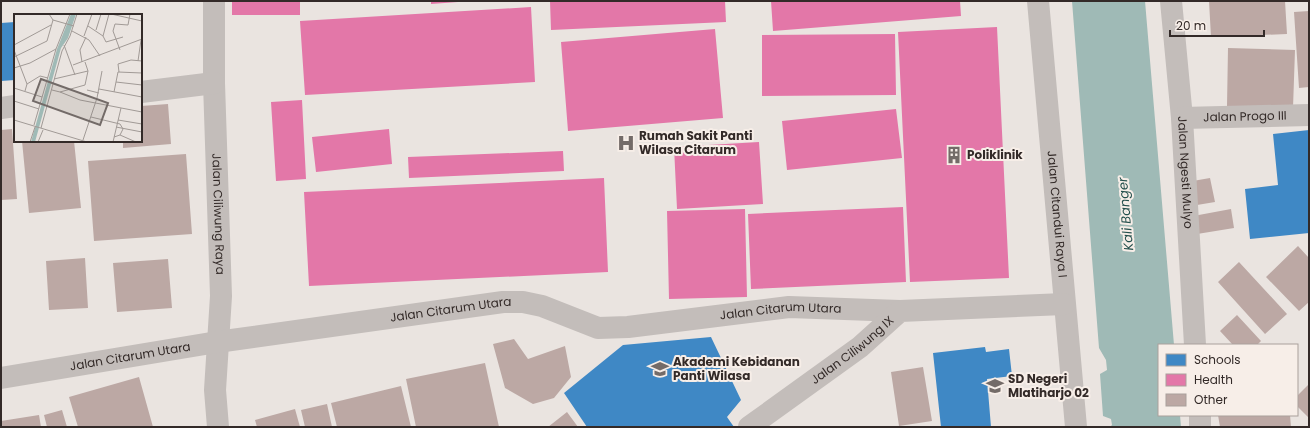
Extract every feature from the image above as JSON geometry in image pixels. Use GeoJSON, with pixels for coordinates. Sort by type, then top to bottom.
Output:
{"type":"FeatureCollection","features":[{"type":"Feature","properties":{"kind":"street","name":"Jalan Ciliwung Raya"},"geometry":{"type":"LineString","coordinates":[[214,1],[214,83],[221,296],[215,390],[218,427]]}},
{"type":"Feature","properties":{"kind":"street","name":"Jalan Citandui Raya I"},"geometry":{"type":"LineString","coordinates":[[1038,1],[1076,427]]}},
{"type":"Feature","properties":{"kind":"street","name":"Jalan Ngesti Mulyo"},"geometry":{"type":"LineString","coordinates":[[1171,1],[1182,118],[1195,344]]}},
{"type":"Feature","properties":{"kind":"street"},"geometry":{"type":"LineString","coordinates":[[142,92],[214,83]]}},
{"type":"Feature","properties":{"kind":"street"},"geometry":{"type":"LineString","coordinates":[[1,108],[14,106]]}},
{"type":"Feature","properties":{"kind":"street","name":"Jalan Progo III"},"geometry":{"type":"LineString","coordinates":[[1182,118],[1309,115]]}},
{"type":"Feature","properties":{"kind":"street","name":"Jalan Citarum Utara"},"geometry":{"type":"LineString","coordinates":[[1,378],[217,342],[503,302],[523,302],[542,306],[598,328],[628,327],[789,307],[900,311]]}},
{"type":"Feature","properties":{"kind":"street","name":"Jalan Ciliwung IX"},"geometry":{"type":"LineString","coordinates":[[749,427],[860,347],[900,311],[1064,304]]}},
{"type":"Feature","properties":{"kind":"street"},"geometry":{"type":"LineString","coordinates":[[1200,416],[1200,427]]}},
{"type":"Feature","properties":{"kind":"water","name":"Kali Banger"},"geometry":{"type":"Polygon","coordinates":[[[1072,1],[1145,1],[1174,344],[1158,344],[1158,416],[1180,416],[1181,427],[1110,427],[1112,425],[1111,419],[1103,416],[1100,374],[1107,370],[1106,360],[1099,348],[1072,1]]]}},
{"type":"Feature","properties":{"kind":"building: Schools"},"geometry":{"type":"Polygon","coordinates":[[[14,22],[14,80],[1,81],[1,23],[14,22]]]}},
{"type":"Feature","properties":{"kind":"building: Schools"},"geometry":{"type":"Polygon","coordinates":[[[1309,130],[1309,233],[1250,239],[1245,189],[1278,185],[1273,134],[1309,130]]]}},
{"type":"Feature","properties":{"kind":"building: Schools","name":"Akademi Kebidanan Panti Wilasa"},"geometry":{"type":"Polygon","coordinates":[[[711,337],[741,400],[727,417],[734,427],[587,427],[564,393],[623,345],[711,337]]]}},
{"type":"Feature","properties":{"kind":"building: Schools"},"geometry":{"type":"Polygon","coordinates":[[[985,347],[986,352],[1009,349],[1012,376],[987,379],[991,427],[941,427],[933,353],[985,347]]]}},
{"type":"Feature","properties":{"kind":"building: Health"},"geometry":{"type":"Polygon","coordinates":[[[232,1],[300,1],[300,15],[232,15],[232,1]]]}},
{"type":"Feature","properties":{"kind":"building: Health"},"geometry":{"type":"Polygon","coordinates":[[[431,1],[458,1],[458,2],[431,4],[431,1]]]}},
{"type":"Feature","properties":{"kind":"building: Health"},"geometry":{"type":"Polygon","coordinates":[[[550,1],[725,1],[726,22],[551,30],[550,1]]]}},
{"type":"Feature","properties":{"kind":"building: Health"},"geometry":{"type":"Polygon","coordinates":[[[771,1],[960,1],[961,16],[773,31],[771,1]]]}},
{"type":"Feature","properties":{"kind":"building: Health"},"geometry":{"type":"Polygon","coordinates":[[[531,7],[535,82],[305,95],[300,21],[531,7]]]}},
{"type":"Feature","properties":{"kind":"building: Health","name":"Poliklinik"},"geometry":{"type":"Polygon","coordinates":[[[997,27],[1009,278],[910,282],[898,32],[997,27]]]}},
{"type":"Feature","properties":{"kind":"building: Health"},"geometry":{"type":"Polygon","coordinates":[[[715,29],[723,118],[568,131],[561,42],[715,29]]]}},
{"type":"Feature","properties":{"kind":"building: Health"},"geometry":{"type":"Polygon","coordinates":[[[895,34],[896,95],[762,96],[762,35],[895,34]]]}},
{"type":"Feature","properties":{"kind":"building: Health"},"geometry":{"type":"Polygon","coordinates":[[[302,100],[306,179],[276,181],[271,102],[302,100]]]}},
{"type":"Feature","properties":{"kind":"building: Health"},"geometry":{"type":"Polygon","coordinates":[[[896,109],[902,158],[787,170],[782,121],[896,109]]]}},
{"type":"Feature","properties":{"kind":"building: Health"},"geometry":{"type":"Polygon","coordinates":[[[389,129],[392,164],[316,172],[312,137],[389,129]]]}},
{"type":"Feature","properties":{"kind":"building: Health"},"geometry":{"type":"Polygon","coordinates":[[[759,142],[763,204],[677,209],[674,147],[759,142]]]}},
{"type":"Feature","properties":{"kind":"building: Health"},"geometry":{"type":"Polygon","coordinates":[[[563,151],[564,171],[409,178],[408,157],[563,151]]]}},
{"type":"Feature","properties":{"kind":"building: Health"},"geometry":{"type":"Polygon","coordinates":[[[604,178],[608,272],[309,286],[304,192],[604,178]]]}},
{"type":"Feature","properties":{"kind":"building: Health"},"geometry":{"type":"Polygon","coordinates":[[[903,207],[906,282],[751,289],[748,214],[903,207]]]}},
{"type":"Feature","properties":{"kind":"building: Health"},"geometry":{"type":"Polygon","coordinates":[[[745,209],[747,297],[669,299],[667,211],[745,209]]]}},
{"type":"Feature","properties":{"kind":"building: Other"},"geometry":{"type":"Polygon","coordinates":[[[1209,1],[1285,1],[1287,34],[1211,37],[1209,1]]]}},
{"type":"Feature","properties":{"kind":"building: Other"},"geometry":{"type":"Polygon","coordinates":[[[1309,11],[1309,87],[1299,88],[1294,12],[1309,11]]]}},
{"type":"Feature","properties":{"kind":"building: Other"},"geometry":{"type":"Polygon","coordinates":[[[1228,48],[1295,50],[1293,108],[1227,106],[1228,48]]]}},
{"type":"Feature","properties":{"kind":"building: Other"},"geometry":{"type":"Polygon","coordinates":[[[168,104],[171,144],[123,148],[123,142],[142,142],[142,106],[168,104]]]}},
{"type":"Feature","properties":{"kind":"building: Other"},"geometry":{"type":"Polygon","coordinates":[[[12,129],[17,199],[1,200],[1,130],[12,129]]]}},
{"type":"Feature","properties":{"kind":"building: Other"},"geometry":{"type":"Polygon","coordinates":[[[22,142],[74,142],[81,208],[29,213],[22,142]]]}},
{"type":"Feature","properties":{"kind":"building: Other"},"geometry":{"type":"Polygon","coordinates":[[[186,154],[192,234],[94,241],[88,161],[186,154]]]}},
{"type":"Feature","properties":{"kind":"building: Other"},"geometry":{"type":"Polygon","coordinates":[[[1210,178],[1215,202],[1191,206],[1187,182],[1210,178]]]}},
{"type":"Feature","properties":{"kind":"building: Other"},"geometry":{"type":"Polygon","coordinates":[[[1231,209],[1234,228],[1191,235],[1188,217],[1231,209]]]}},
{"type":"Feature","properties":{"kind":"building: Other"},"geometry":{"type":"Polygon","coordinates":[[[1298,246],[1309,258],[1309,302],[1299,311],[1266,277],[1298,246]]]}},
{"type":"Feature","properties":{"kind":"building: Other"},"geometry":{"type":"Polygon","coordinates":[[[85,258],[88,308],[49,310],[46,261],[85,258]]]}},
{"type":"Feature","properties":{"kind":"building: Other"},"geometry":{"type":"Polygon","coordinates":[[[168,259],[172,308],[117,312],[113,263],[168,259]]]}},
{"type":"Feature","properties":{"kind":"building: Other"},"geometry":{"type":"Polygon","coordinates":[[[1239,262],[1287,314],[1265,334],[1218,282],[1239,262]]]}},
{"type":"Feature","properties":{"kind":"building: Other"},"geometry":{"type":"Polygon","coordinates":[[[1237,315],[1261,341],[1258,344],[1232,344],[1220,331],[1237,315]]]}},
{"type":"Feature","properties":{"kind":"building: Other"},"geometry":{"type":"Polygon","coordinates":[[[514,339],[528,359],[565,346],[571,377],[554,398],[533,404],[505,388],[493,344],[514,339]]]}},
{"type":"Feature","properties":{"kind":"building: Other"},"geometry":{"type":"Polygon","coordinates":[[[485,363],[499,427],[416,427],[406,379],[485,363]]]}},
{"type":"Feature","properties":{"kind":"building: Other"},"geometry":{"type":"Polygon","coordinates":[[[923,367],[932,421],[899,426],[891,372],[923,367]]]}},
{"type":"Feature","properties":{"kind":"building: Other"},"geometry":{"type":"Polygon","coordinates":[[[139,377],[153,427],[78,427],[69,397],[139,377]]]}},
{"type":"Feature","properties":{"kind":"building: Other"},"geometry":{"type":"Polygon","coordinates":[[[1309,384],[1309,418],[1298,407],[1298,395],[1309,384]]]}},
{"type":"Feature","properties":{"kind":"building: Other"},"geometry":{"type":"Polygon","coordinates":[[[401,386],[411,427],[337,427],[331,403],[401,386]]]}},
{"type":"Feature","properties":{"kind":"building: Other"},"geometry":{"type":"Polygon","coordinates":[[[327,404],[332,427],[305,427],[301,410],[327,404]]]}},
{"type":"Feature","properties":{"kind":"building: Other"},"geometry":{"type":"Polygon","coordinates":[[[295,409],[300,427],[257,427],[255,420],[295,409]]]}},
{"type":"Feature","properties":{"kind":"building: Other"},"geometry":{"type":"Polygon","coordinates":[[[62,410],[67,427],[47,427],[44,415],[62,410]]]}},
{"type":"Feature","properties":{"kind":"building: Other"},"geometry":{"type":"Polygon","coordinates":[[[567,412],[578,427],[548,427],[567,412]]]}},
{"type":"Feature","properties":{"kind":"building: Other"},"geometry":{"type":"Polygon","coordinates":[[[39,415],[41,427],[1,427],[1,421],[39,415]]]}},
{"type":"Feature","properties":{"kind":"building: Other"},"geometry":{"type":"Polygon","coordinates":[[[1218,416],[1290,416],[1291,427],[1220,427],[1218,416]]]}},
{"type":"Feature","properties":{"kind":"place","name":"Rumah Sakit Panti Wilasa Citarum"},"geometry":{"type":"Point","coordinates":[626,143]}},
{"type":"Feature","properties":{"kind":"place","name":"Poliklinik"},"geometry":{"type":"Point","coordinates":[954,155]}},
{"type":"Feature","properties":{"kind":"place","name":"Akademi Kebidanan Panti Wilasa"},"geometry":{"type":"Point","coordinates":[660,369]}},
{"type":"Feature","properties":{"kind":"place","name":"SD Negeri Mlatiharjo 02"},"geometry":{"type":"Point","coordinates":[995,386]}}]}
